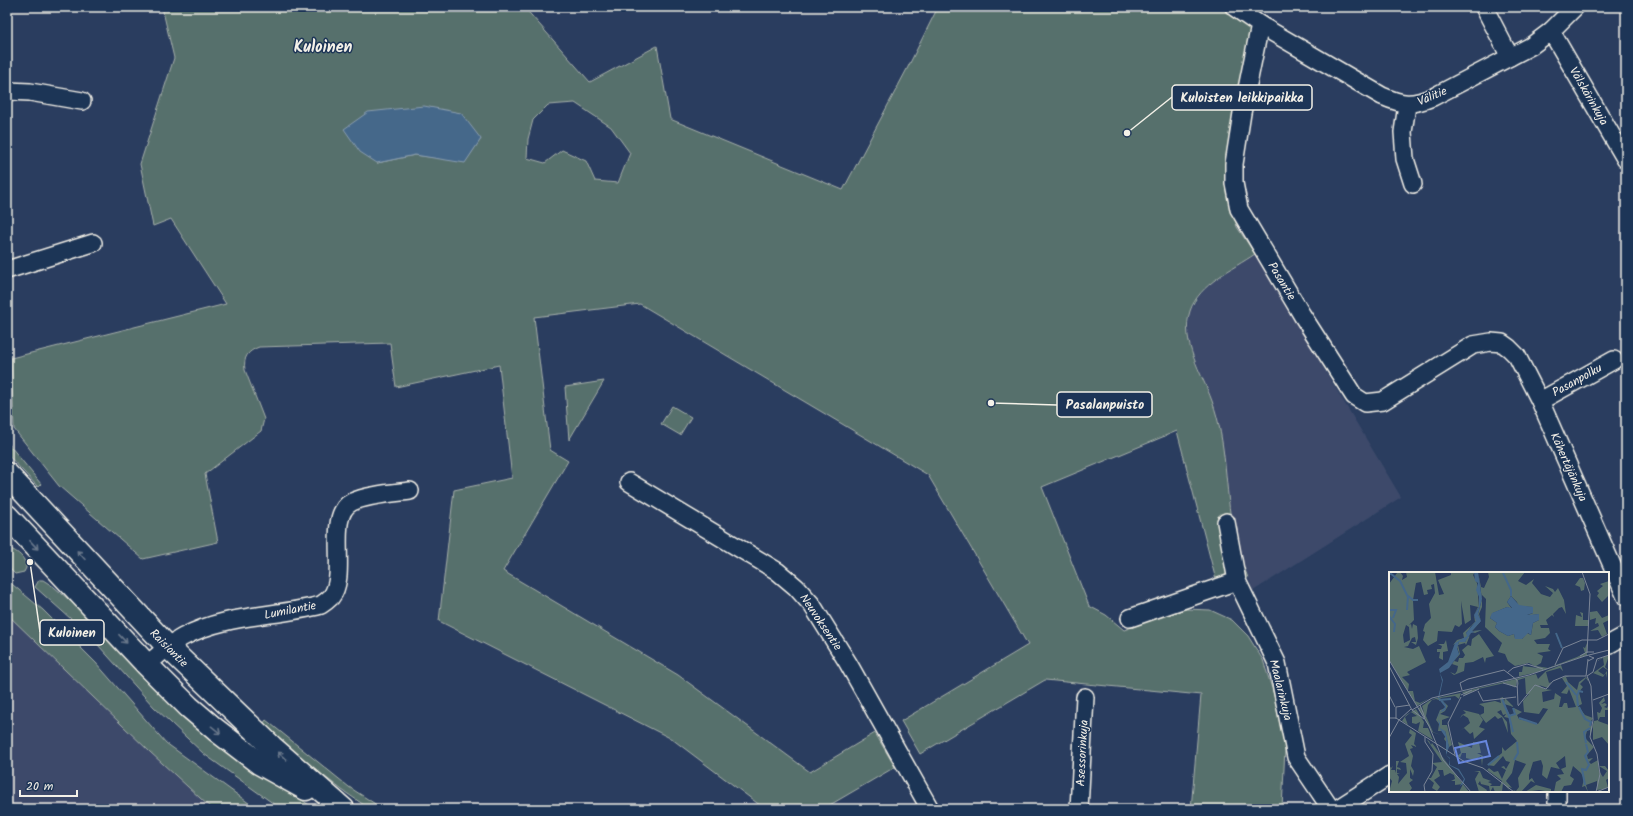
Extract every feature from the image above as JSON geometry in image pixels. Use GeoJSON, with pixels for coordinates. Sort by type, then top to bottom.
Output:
{"type":"FeatureCollection","features":[{"type":"Feature","properties":{"kind":"main road","name":"Raisiontie"},"geometry":{"type":"LineString","coordinates":[[7,474],[168,647],[272,747],[343,809]]}},
{"type":"Feature","properties":{"kind":"main road","name":"Raisiontie"},"geometry":{"type":"LineString","coordinates":[[7,516],[147,665],[211,726],[259,763],[343,809]]}},
{"type":"Feature","properties":{"kind":"street"},"geometry":{"type":"LineString","coordinates":[[1234,7],[1260,25]]}},
{"type":"Feature","properties":{"kind":"street"},"geometry":{"type":"LineString","coordinates":[[1484,7],[1510,57]]}},
{"type":"Feature","properties":{"kind":"street","name":"Välitie"},"geometry":{"type":"LineString","coordinates":[[1260,25],[1382,96],[1407,105],[1419,103],[1433,97],[1531,46],[1551,31],[1576,7]]}},
{"type":"Feature","properties":{"kind":"street","name":"Pasantie"},"geometry":{"type":"LineString","coordinates":[[1260,25],[1242,113],[1234,164],[1234,183],[1239,209],[1302,315],[1354,396],[1365,403],[1383,401],[1473,345],[1483,342],[1502,343]]}},
{"type":"Feature","properties":{"kind":"street","name":"Välskärinkuja"},"geometry":{"type":"LineString","coordinates":[[1551,31],[1626,160]]}},
{"type":"Feature","properties":{"kind":"street"},"geometry":{"type":"LineString","coordinates":[[7,91],[30,92],[82,101]]}},
{"type":"Feature","properties":{"kind":"street"},"geometry":{"type":"LineString","coordinates":[[1407,105],[1403,132],[1405,159],[1413,184]]}},
{"type":"Feature","properties":{"kind":"street"},"geometry":{"type":"LineString","coordinates":[[7,270],[93,243]]}},
{"type":"Feature","properties":{"kind":"street","name":"Kähertäjänkuja"},"geometry":{"type":"LineString","coordinates":[[1502,343],[1517,356],[1540,401],[1626,597]]}},
{"type":"Feature","properties":{"kind":"street","name":"Pasanpolku"},"geometry":{"type":"LineString","coordinates":[[1540,401],[1614,360]]}},
{"type":"Feature","properties":{"kind":"street","name":"Neuvoksentie"},"geometry":{"type":"LineString","coordinates":[[628,482],[777,571],[796,587],[812,605],[848,663],[930,809]]}},
{"type":"Feature","properties":{"kind":"street","name":"Lumilantie"},"geometry":{"type":"LineString","coordinates":[[147,665],[168,647],[183,637],[202,628],[321,605],[330,598],[336,588],[338,577],[340,519],[344,508],[352,502],[363,499],[410,491]]}},
{"type":"Feature","properties":{"kind":"street","name":"Maalarinkuja"},"geometry":{"type":"LineString","coordinates":[[1226,522],[1237,581],[1277,663],[1296,757],[1330,809]]}},
{"type":"Feature","properties":{"kind":"street"},"geometry":{"type":"LineString","coordinates":[[1130,618],[1237,581]]}},
{"type":"Feature","properties":{"kind":"street"},"geometry":{"type":"LineString","coordinates":[[1609,644],[1626,636]]}},
{"type":"Feature","properties":{"kind":"street","name":"Asessorinkuja"},"geometry":{"type":"LineString","coordinates":[[1079,809],[1086,697]]}},
{"type":"Feature","properties":{"kind":"street"},"geometry":{"type":"LineString","coordinates":[[1337,809],[1389,775]]}},
{"type":"Feature","properties":{"kind":"street"},"geometry":{"type":"LineString","coordinates":[[1557,792],[1557,809]]}},
{"type":"Feature","properties":{"kind":"shaded area"},"geometry":{"type":"Polygon","coordinates":[[[424,106],[461,113],[481,139],[465,163],[415,155],[377,163],[360,152],[344,129],[368,112],[424,106]]]}},
{"type":"Feature","properties":{"kind":"shaded area"},"geometry":{"type":"Polygon","coordinates":[[[1255,254],[1401,497],[1253,591],[1233,534],[1219,424],[1212,400],[1189,345],[1188,329],[1190,311],[1199,296],[1211,283],[1255,254]]]}},
{"type":"Feature","properties":{"kind":"shaded area"},"geometry":{"type":"Polygon","coordinates":[[[7,614],[150,752],[212,809],[7,809],[7,614]]]}},
{"type":"Feature","properties":{"kind":"green space"},"geometry":{"type":"Polygon","coordinates":[[[162,7],[524,7],[590,82],[657,46],[670,119],[843,190],[938,7],[1220,7],[1250,29],[1228,168],[1230,201],[1237,227],[1255,254],[1218,278],[1194,301],[1190,311],[1188,334],[1190,346],[1217,417],[1223,449],[1230,516],[1234,538],[1248,578],[1217,584],[1177,431],[1042,487],[1089,606],[1106,615],[1124,630],[1186,609],[1210,610],[1232,620],[1248,636],[1263,660],[1274,695],[1285,748],[1282,809],[1191,809],[1201,695],[1045,680],[920,754],[901,721],[1028,645],[928,475],[640,304],[534,317],[550,450],[568,461],[503,571],[678,675],[810,772],[875,733],[895,767],[823,809],[765,809],[672,739],[439,621],[454,490],[512,478],[499,365],[396,387],[390,343],[259,347],[255,349],[247,355],[245,370],[264,419],[261,431],[205,474],[218,542],[143,559],[59,486],[14,429],[11,358],[226,304],[171,219],[153,226],[140,164],[174,58],[162,7]],[[575,103],[548,105],[533,120],[528,139],[527,158],[545,163],[562,150],[586,161],[595,181],[618,183],[630,153],[611,127],[575,103]],[[481,139],[377,163],[415,155],[465,162],[481,139]]]}},
{"type":"Feature","properties":{"kind":"green space"},"geometry":{"type":"Polygon","coordinates":[[[604,381],[569,440],[565,387],[604,381]]]}},
{"type":"Feature","properties":{"kind":"green space"},"geometry":{"type":"Polygon","coordinates":[[[672,406],[691,417],[680,435],[661,424],[672,406]]]}},
{"type":"Feature","properties":{"kind":"green space"},"geometry":{"type":"Polygon","coordinates":[[[7,442],[41,484],[38,487],[7,454],[7,442]]]}},
{"type":"Feature","properties":{"kind":"green space"},"geometry":{"type":"Polygon","coordinates":[[[9,548],[18,553],[25,561],[26,568],[24,572],[15,574],[10,569],[7,557],[7,549],[9,548]]]}},
{"type":"Feature","properties":{"kind":"green space"},"geometry":{"type":"Polygon","coordinates":[[[7,580],[43,610],[96,663],[166,743],[257,809],[212,809],[150,752],[7,614],[7,580]]]}},
{"type":"Feature","properties":{"kind":"green space"},"geometry":{"type":"Polygon","coordinates":[[[39,580],[43,580],[54,587],[101,627],[217,742],[315,809],[281,809],[204,754],[154,707],[89,635],[35,587],[39,580]]]}},
{"type":"Feature","properties":{"kind":"green space"},"geometry":{"type":"Polygon","coordinates":[[[266,720],[349,787],[383,809],[370,809],[342,790],[302,759],[263,724],[266,720]]]}},
{"type":"Feature","properties":{"kind":"place","name":"Kuloisten leikkipaikka"},"geometry":{"type":"Point","coordinates":[1127,133]}},
{"type":"Feature","properties":{"kind":"place","name":"Pasalanpuisto"},"geometry":{"type":"Point","coordinates":[991,403]}},
{"type":"Feature","properties":{"kind":"place","name":"Kuloinen"},"geometry":{"type":"Point","coordinates":[30,562]}},
{"type":"Feature","properties":{"kind":"district","name":"Kuloinen"},"geometry":{"type":"Point","coordinates":[323,46]}}]}
